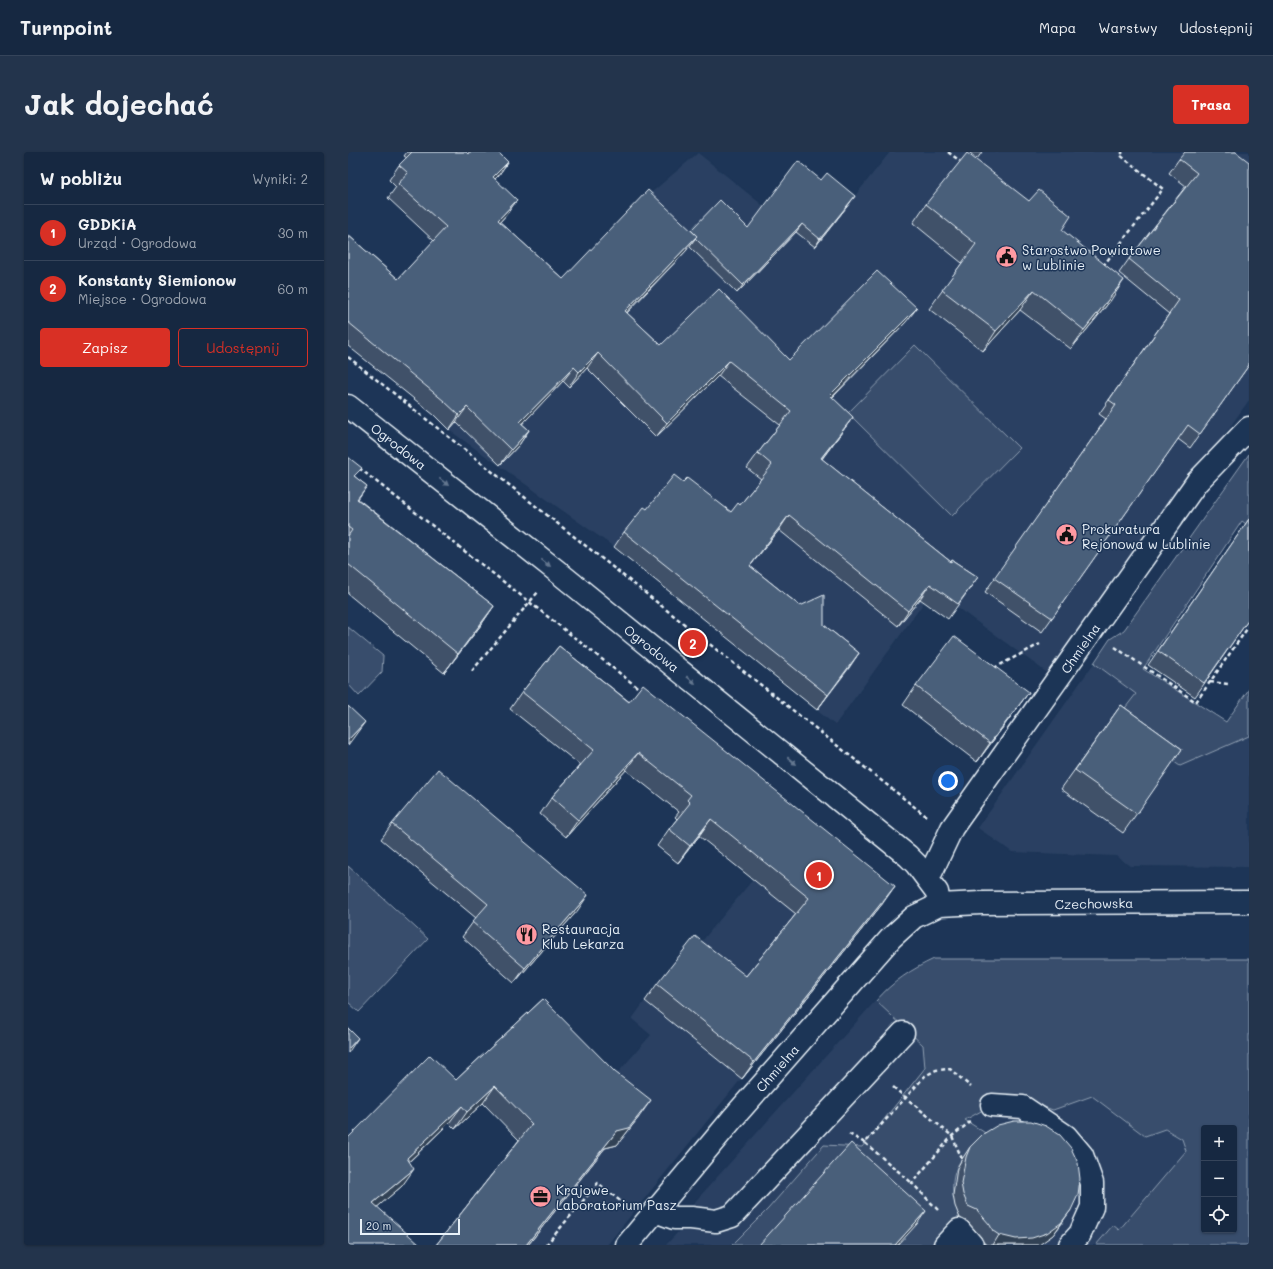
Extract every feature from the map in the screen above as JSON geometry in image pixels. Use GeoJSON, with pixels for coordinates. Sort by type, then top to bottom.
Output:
{"type":"FeatureCollection","features":[{"type":"Feature","properties":{"kind":"street","name":"Ogrodowa"},"geometry":{"type":"LineString","coordinates":[[348,406],[558,572],[872,826],[916,864],[937,892],[939,905]]}},
{"type":"Feature","properties":{"kind":"street","name":"Chmielna"},"geometry":{"type":"LineString","coordinates":[[928,879],[952,828],[1197,482],[1249,428]]}},
{"type":"Feature","properties":{"kind":"street","name":"Czechowska"},"geometry":{"type":"LineString","coordinates":[[939,905],[981,903],[1249,902]]}},
{"type":"Feature","properties":{"kind":"street","name":"Chmielna"},"geometry":{"type":"LineString","coordinates":[[627,1245],[733,1118],[891,938],[914,917],[939,905]]}},
{"type":"Feature","properties":{"kind":"street"},"geometry":{"type":"LineString","coordinates":[[655,1211],[674,1218],[691,1218],[716,1221],[732,1216],[872,1068],[903,1033]]}},
{"type":"Feature","properties":{"kind":"street"},"geometry":{"type":"LineString","coordinates":[[992,1105],[1023,1107],[1066,1136],[1082,1155],[1092,1183],[1092,1207],[1080,1234],[1070,1245]]}},
{"type":"Feature","properties":{"kind":"path"},"geometry":{"type":"LineString","coordinates":[[948,152],[960,161]]}},
{"type":"Feature","properties":{"kind":"path"},"geometry":{"type":"LineString","coordinates":[[1100,269],[1163,189],[1120,155],[1123,152]]}},
{"type":"Feature","properties":{"kind":"path"},"geometry":{"type":"LineString","coordinates":[[348,357],[930,819]]}},
{"type":"Feature","properties":{"kind":"path"},"geometry":{"type":"LineString","coordinates":[[354,464],[646,694]]}},
{"type":"Feature","properties":{"kind":"path"},"geometry":{"type":"LineString","coordinates":[[472,672],[528,601]]}},
{"type":"Feature","properties":{"kind":"path"},"geometry":{"type":"LineString","coordinates":[[1092,631],[1196,702],[1249,626]]}},
{"type":"Feature","properties":{"kind":"path"},"geometry":{"type":"LineString","coordinates":[[992,669],[1040,644]]}},
{"type":"Feature","properties":{"kind":"path"},"geometry":{"type":"LineString","coordinates":[[1210,682],[1229,684]]}},
{"type":"Feature","properties":{"kind":"path"},"geometry":{"type":"LineString","coordinates":[[872,1068],[906,1099],[952,1136],[962,1159]]}},
{"type":"Feature","properties":{"kind":"path"},"geometry":{"type":"LineString","coordinates":[[865,1143],[925,1076],[936,1070],[950,1069],[992,1105],[952,1136],[912,1183]]}},
{"type":"Feature","properties":{"kind":"path"},"geometry":{"type":"LineString","coordinates":[[842,1131],[855,1136],[865,1143],[912,1183],[958,1240]]}},
{"type":"Feature","properties":{"kind":"path"},"geometry":{"type":"LineString","coordinates":[[546,1245],[598,1183],[629,1208]]}},
{"type":"Feature","properties":{"kind":"shaded area"},"geometry":{"type":"Polygon","coordinates":[[[890,152],[1249,152],[1249,400],[1053,677],[933,590],[835,725],[614,547],[449,430],[434,415],[638,204],[698,153],[814,247],[890,152]]]}},
{"type":"Feature","properties":{"kind":"shaded area"},"geometry":{"type":"Polygon","coordinates":[[[915,345],[1019,448],[952,516],[848,413],[915,345]]]}},
{"type":"Feature","properties":{"kind":"shaded area"},"geometry":{"type":"Polygon","coordinates":[[[1249,454],[1249,526],[1242,521],[1143,669],[1226,722],[1249,689],[1249,736],[1180,766],[1115,721],[1136,694],[1094,663],[1110,639],[1124,630],[1249,454]]]}},
{"type":"Feature","properties":{"kind":"shaded area"},"geometry":{"type":"Polygon","coordinates":[[[348,627],[383,656],[382,672],[359,696],[348,684],[348,627]]]}},
{"type":"Feature","properties":{"kind":"shaded area"},"geometry":{"type":"Polygon","coordinates":[[[1094,663],[1136,694],[1226,722],[1249,689],[1249,867],[1130,866],[1116,856],[1012,852],[978,828],[1094,663]]]}},
{"type":"Feature","properties":{"kind":"shaded area"},"geometry":{"type":"Polygon","coordinates":[[[793,831],[883,903],[607,1245],[476,1245],[565,1133],[651,1035],[632,1019],[645,1001],[689,957],[793,831]]]}},
{"type":"Feature","properties":{"kind":"shaded area"},"geometry":{"type":"Polygon","coordinates":[[[348,866],[428,939],[359,1012],[348,1002],[348,866]]]}},
{"type":"Feature","properties":{"kind":"shaded area"},"geometry":{"type":"Polygon","coordinates":[[[934,959],[1249,959],[1249,1245],[1096,1245],[1113,1225],[1119,1230],[1186,1151],[1182,1139],[1165,1129],[1145,1136],[1092,1096],[1053,1110],[1019,1098],[992,1105],[965,1120],[990,1136],[971,1150],[961,1160],[953,1181],[953,1192],[958,1214],[972,1245],[732,1245],[768,1209],[824,1145],[862,1147],[925,1068],[923,1045],[876,1001],[896,982],[910,972],[934,959]]]}},
{"type":"Feature","properties":{"kind":"shaded area"},"geometry":{"type":"Polygon","coordinates":[[[887,988],[1034,1054],[1182,1139],[1186,1151],[1119,1231],[1112,1225],[1096,1245],[666,1245],[691,1218],[693,1204],[887,988]]]}},
{"type":"Feature","properties":{"kind":"building"},"geometry":{"type":"Polygon","coordinates":[[[412,152],[466,152],[468,154],[469,152],[498,152],[508,162],[493,177],[517,200],[498,220],[563,279],[648,190],[697,236],[625,311],[661,345],[719,289],[789,360],[877,271],[917,308],[830,395],[853,417],[821,458],[951,562],[952,560],[978,577],[958,604],[930,584],[908,611],[789,515],[750,566],[800,606],[824,595],[824,625],[859,653],[828,695],[624,532],[644,507],[647,509],[674,475],[683,482],[687,478],[731,512],[738,503],[740,505],[772,465],[758,453],[791,411],[729,361],[667,423],[598,353],[579,372],[574,367],[520,422],[529,430],[511,450],[467,407],[459,415],[348,322],[348,235],[398,279],[446,227],[398,184],[408,173],[399,165],[412,152]]]}},
{"type":"Feature","properties":{"kind":"building"},"geometry":{"type":"Polygon","coordinates":[[[1185,152],[1236,152],[1249,162],[1249,365],[1200,434],[1188,425],[1052,618],[994,578],[1116,405],[1109,400],[1179,300],[1129,259],[1197,173],[1179,159],[1185,152]]]}},
{"type":"Feature","properties":{"kind":"building","name":"Starostwo Powiatowe w Lublinie"},"geometry":{"type":"Polygon","coordinates":[[[967,153],[1029,201],[1039,190],[1071,216],[1062,230],[1124,280],[1084,330],[1034,290],[996,331],[942,290],[976,244],[926,204],[967,153]]]}},
{"type":"Feature","properties":{"kind":"building"},"geometry":{"type":"Polygon","coordinates":[[[798,161],[821,180],[827,173],[855,196],[820,239],[802,224],[743,285],[695,238],[697,236],[691,230],[720,200],[748,228],[798,161]]]}},
{"type":"Feature","properties":{"kind":"building"},"geometry":{"type":"Polygon","coordinates":[[[348,457],[362,468],[354,476],[367,486],[357,499],[494,606],[458,654],[348,564],[348,536],[352,530],[348,527],[348,457]]]}},
{"type":"Feature","properties":{"kind":"building"},"geometry":{"type":"Polygon","coordinates":[[[1249,519],[1249,619],[1204,683],[1158,651],[1249,519]]]}},
{"type":"Feature","properties":{"kind":"building"},"geometry":{"type":"Polygon","coordinates":[[[954,636],[1029,692],[990,743],[916,686],[954,636]]]}},
{"type":"Feature","properties":{"kind":"building"},"geometry":{"type":"Polygon","coordinates":[[[559,646],[629,702],[643,684],[895,886],[754,1062],[657,984],[695,936],[746,976],[809,898],[711,819],[690,846],[669,829],[690,803],[687,800],[691,795],[638,753],[578,820],[552,797],[594,750],[522,692],[559,646]]]}},
{"type":"Feature","properties":{"kind":"building"},"geometry":{"type":"Polygon","coordinates":[[[1121,705],[1182,749],[1137,814],[1075,770],[1121,705]]]}},
{"type":"Feature","properties":{"kind":"building"},"geometry":{"type":"Polygon","coordinates":[[[348,706],[365,722],[348,740],[348,706]]]}},
{"type":"Feature","properties":{"kind":"building"},"geometry":{"type":"Polygon","coordinates":[[[438,769],[588,895],[525,968],[472,922],[488,904],[392,824],[438,769]]]}},
{"type":"Feature","properties":{"kind":"building"},"geometry":{"type":"Polygon","coordinates":[[[543,999],[615,1072],[651,1100],[629,1128],[617,1131],[526,1245],[436,1245],[532,1124],[495,1086],[467,1112],[462,1106],[407,1158],[414,1169],[373,1203],[420,1245],[348,1245],[348,1138],[430,1055],[456,1080],[543,999]]]}},
{"type":"Feature","properties":{"kind":"building"},"geometry":{"type":"Polygon","coordinates":[[[348,1028],[358,1038],[348,1049],[348,1028]]]}},
{"type":"Feature","properties":{"kind":"building"},"geometry":{"type":"Polygon","coordinates":[[[1014,1121],[1031,1121],[1046,1126],[1060,1135],[1071,1148],[1078,1163],[1080,1179],[1078,1195],[1071,1210],[1061,1223],[1047,1233],[1032,1238],[1016,1239],[999,1235],[993,1231],[990,1225],[977,1210],[968,1206],[963,1194],[961,1183],[966,1157],[970,1147],[983,1134],[998,1125],[1014,1121]]]}},
{"type":"Feature","properties":{"kind":"building"},"geometry":{"type":"Polygon","coordinates":[[[851,1143],[926,1211],[895,1245],[759,1245],[851,1143]]]}},
{"type":"Feature","properties":{"kind":"place","name":"Starostwo Powiatowe w Lublinie"},"geometry":{"type":"Point","coordinates":[1006,256]}},
{"type":"Feature","properties":{"kind":"place","name":"Prokuratura Rejonowa w Lublinie"},"geometry":{"type":"Point","coordinates":[1067,535]}},
{"type":"Feature","properties":{"kind":"place","name":"Konstanty Siemionow"},"geometry":{"type":"Point","coordinates":[693,643]}},
{"type":"Feature","properties":{"kind":"place","name":"GDDKiA"},"geometry":{"type":"Point","coordinates":[819,875]}},
{"type":"Feature","properties":{"kind":"place","name":"Restauracja Klub Lekarza"},"geometry":{"type":"Point","coordinates":[527,935]}},
{"type":"Feature","properties":{"kind":"place","name":"Krajowe Laboratorium Pasz"},"geometry":{"type":"Point","coordinates":[541,1196]}}]}
